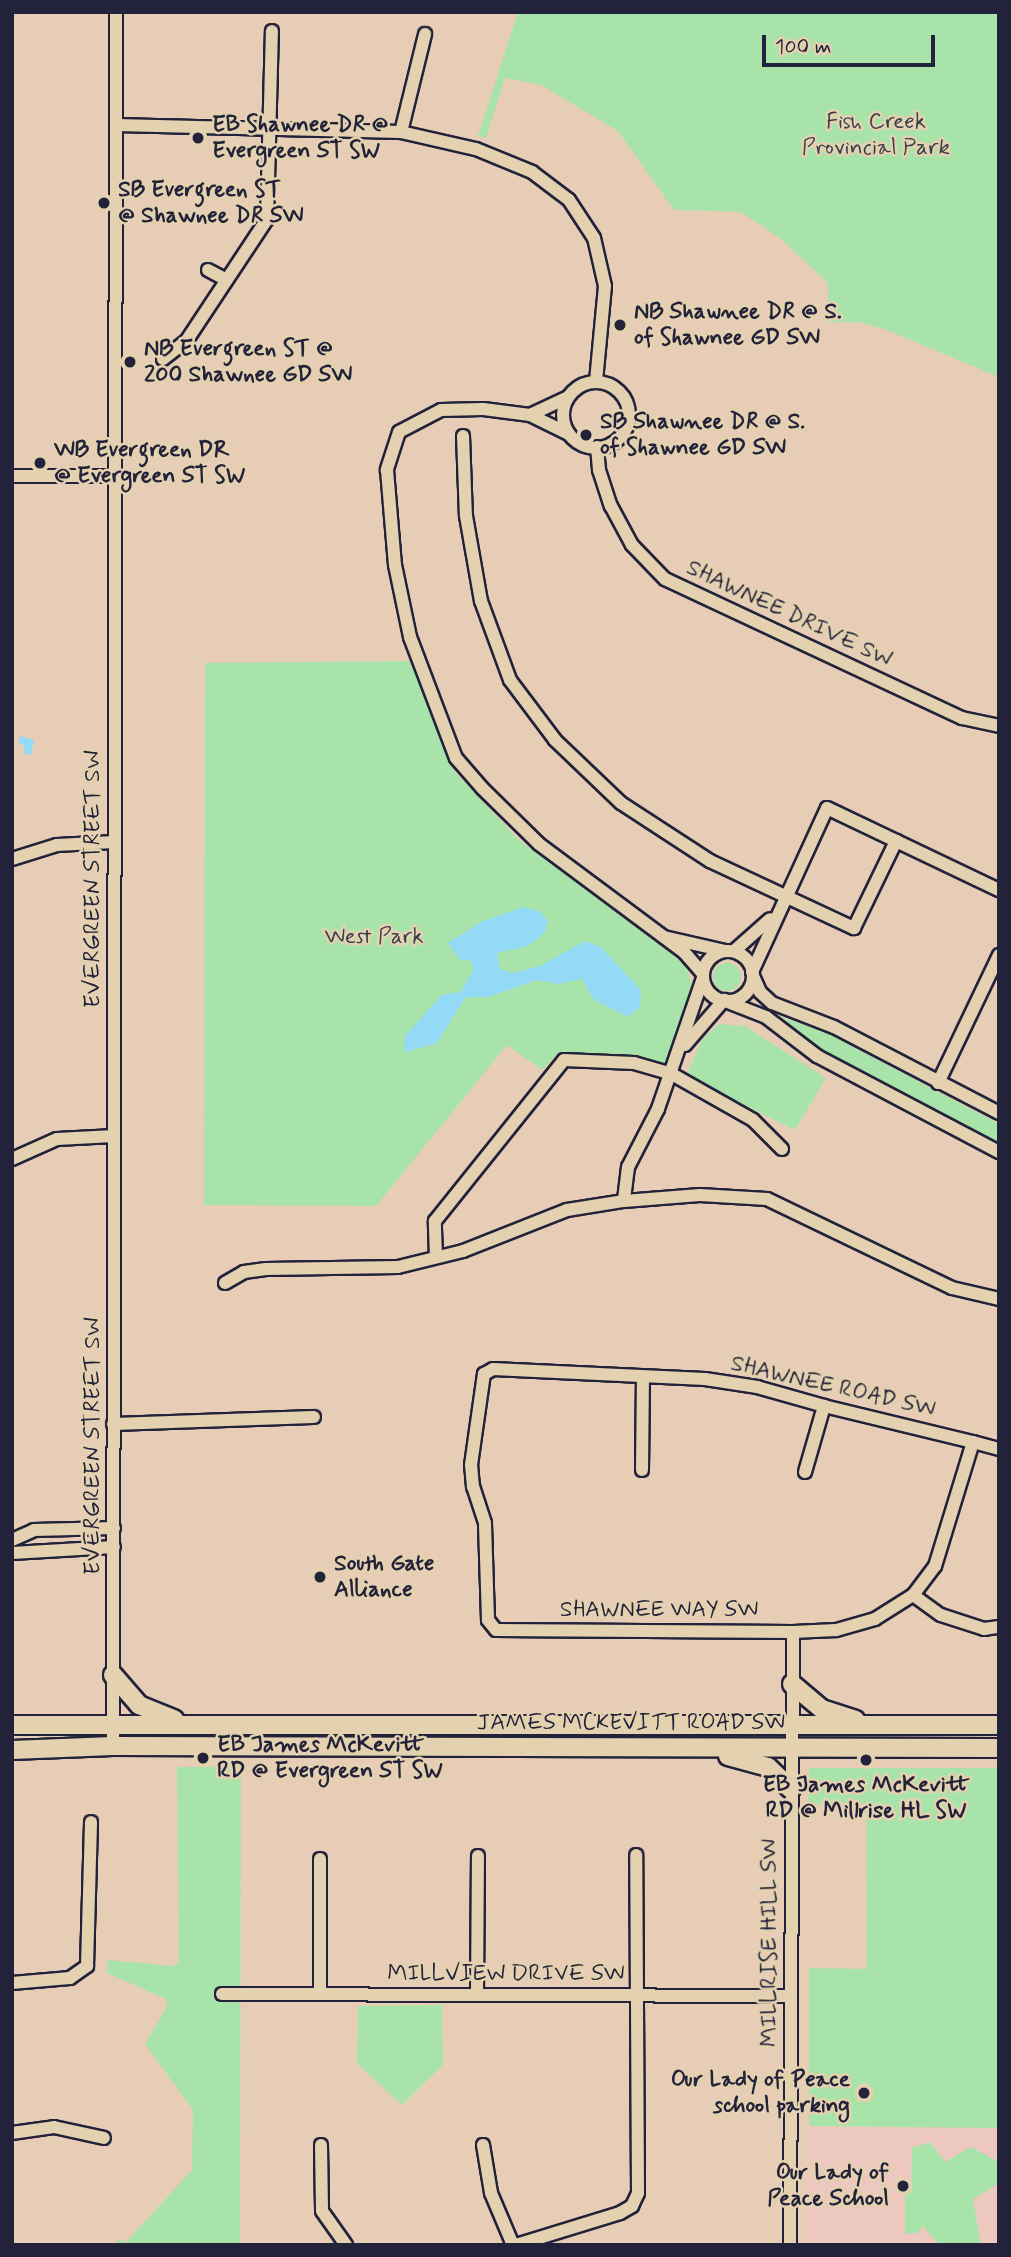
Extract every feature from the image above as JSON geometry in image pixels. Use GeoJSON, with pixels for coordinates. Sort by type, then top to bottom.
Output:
{"type":"FeatureCollection","features":[{"type":"Feature","properties":{"kind":"main road"},"geometry":{"type":"LineString","coordinates":[[113,1675],[139,1705],[191,1725]]}},
{"type":"Feature","properties":{"kind":"main road"},"geometry":{"type":"LineString","coordinates":[[792,1684],[822,1709],[868,1725]]}},
{"type":"Feature","properties":{"kind":"main road","name":"JAMES MCKEVITT ROAD SW"},"geometry":{"type":"LineString","coordinates":[[12,1725],[999,1725]]}},
{"type":"Feature","properties":{"kind":"main road","name":"JAMES MCKEVITT ROAD SW"},"geometry":{"type":"LineString","coordinates":[[12,1750],[113,1746],[999,1748]]}},
{"type":"Feature","properties":{"kind":"main road"},"geometry":{"type":"LineString","coordinates":[[687,1748],[768,1767],[791,1789]]}},
{"type":"Feature","properties":{"kind":"street","name":"EVERGREEN STREET SW"},"geometry":{"type":"LineString","coordinates":[[113,1746],[116,12]]}},
{"type":"Feature","properties":{"kind":"street"},"geometry":{"type":"LineString","coordinates":[[163,359],[187,340],[267,219],[272,31]]}},
{"type":"Feature","properties":{"kind":"street"},"geometry":{"type":"LineString","coordinates":[[401,132],[425,34]]}},
{"type":"Feature","properties":{"kind":"street"},"geometry":{"type":"LineString","coordinates":[[116,125],[401,132],[476,149],[532,172],[569,200],[594,239],[605,286],[596,382]]}},
{"type":"Feature","properties":{"kind":"street"},"geometry":{"type":"LineString","coordinates":[[208,270],[227,280]]}},
{"type":"Feature","properties":{"kind":"street"},"geometry":{"type":"LineString","coordinates":[[530,415],[569,397],[577,388],[596,382],[618,390],[629,418],[621,438],[597,447],[580,444],[569,434],[530,415],[483,409],[441,410],[399,432],[387,470],[395,565],[410,637],[456,758],[511,820],[662,936],[703,976],[707,990],[724,1001],[766,1017],[817,1056],[999,1152]]}},
{"type":"Feature","properties":{"kind":"street"},"geometry":{"type":"LineString","coordinates":[[569,397],[563,417],[569,434]]}},
{"type":"Feature","properties":{"kind":"street"},"geometry":{"type":"LineString","coordinates":[[463,436],[466,516],[481,601],[510,680],[555,740],[621,803],[710,861],[782,902],[854,928],[895,841]]}},
{"type":"Feature","properties":{"kind":"street","name":"SHAWNEE DRIVE SW"},"geometry":{"type":"LineString","coordinates":[[597,447],[611,506],[632,544],[665,579],[962,718],[999,726]]}},
{"type":"Feature","properties":{"kind":"street"},"geometry":{"type":"LineString","coordinates":[[12,476],[115,476]]}},
{"type":"Feature","properties":{"kind":"street"},"geometry":{"type":"LineString","coordinates":[[680,1051],[724,1001],[744,994],[782,902],[827,808],[999,890]]}},
{"type":"Feature","properties":{"kind":"street"},"geometry":{"type":"LineString","coordinates":[[12,859],[57,845],[114,842]]}},
{"type":"Feature","properties":{"kind":"street"},"geometry":{"type":"LineString","coordinates":[[624,1201],[628,1167],[658,1109],[710,958],[730,951],[782,902]]}},
{"type":"Feature","properties":{"kind":"street"},"geometry":{"type":"LineString","coordinates":[[662,936],[730,951],[746,959],[760,992],[772,1003],[834,1027],[999,1113]]}},
{"type":"Feature","properties":{"kind":"street"},"geometry":{"type":"LineString","coordinates":[[938,1083],[999,955]]}},
{"type":"Feature","properties":{"kind":"street"},"geometry":{"type":"LineString","coordinates":[[436,1256],[435,1221],[560,1062],[634,1063],[670,1073],[752,1120],[782,1149]]}},
{"type":"Feature","properties":{"kind":"street"},"geometry":{"type":"LineString","coordinates":[[12,1158],[57,1139],[114,1136]]}},
{"type":"Feature","properties":{"kind":"street"},"geometry":{"type":"LineString","coordinates":[[225,1283],[250,1270],[364,1269],[463,1251],[567,1210],[624,1201],[700,1195],[767,1199],[952,1289],[999,1298]]}},
{"type":"Feature","properties":{"kind":"street","name":"SHAWNEE ROAD SW"},"geometry":{"type":"LineString","coordinates":[[488,1371],[643,1379],[705,1379],[999,1449]]}},
{"type":"Feature","properties":{"kind":"street","name":"SHAWNEE WAY SW"},"geometry":{"type":"LineString","coordinates":[[488,1371],[480,1396],[471,1465],[473,1487],[485,1523],[488,1620],[496,1630],[793,1632],[836,1630],[876,1619],[913,1595],[935,1566],[946,1539],[973,1442]]}},
{"type":"Feature","properties":{"kind":"street"},"geometry":{"type":"LineString","coordinates":[[642,1471],[643,1379]]}},
{"type":"Feature","properties":{"kind":"street"},"geometry":{"type":"LineString","coordinates":[[805,1472],[824,1406]]}},
{"type":"Feature","properties":{"kind":"street"},"geometry":{"type":"LineString","coordinates":[[113,1424],[314,1417]]}},
{"type":"Feature","properties":{"kind":"street"},"geometry":{"type":"LineString","coordinates":[[12,1540],[34,1530],[114,1528]]}},
{"type":"Feature","properties":{"kind":"street"},"geometry":{"type":"LineString","coordinates":[[12,1553],[114,1547]]}},
{"type":"Feature","properties":{"kind":"street"},"geometry":{"type":"LineString","coordinates":[[913,1595],[941,1615],[984,1629],[999,1627]]}},
{"type":"Feature","properties":{"kind":"street","name":"MILLRISE HILL SW"},"geometry":{"type":"LineString","coordinates":[[790,2245],[793,1632]]}},
{"type":"Feature","properties":{"kind":"street"},"geometry":{"type":"LineString","coordinates":[[12,1983],[70,1978],[83,1971],[90,1958],[91,1822]]}},
{"type":"Feature","properties":{"kind":"street"},"geometry":{"type":"LineString","coordinates":[[483,2145],[491,2193],[514,2245],[574,2223],[620,2213],[634,2202],[639,2188],[636,1855]]}},
{"type":"Feature","properties":{"kind":"street"},"geometry":{"type":"LineString","coordinates":[[477,1995],[478,1856]]}},
{"type":"Feature","properties":{"kind":"street"},"geometry":{"type":"LineString","coordinates":[[320,1859],[320,1994]]}},
{"type":"Feature","properties":{"kind":"street","name":"MILLVIEW DRIVE SW"},"geometry":{"type":"LineString","coordinates":[[222,1994],[790,1996]]}},
{"type":"Feature","properties":{"kind":"street"},"geometry":{"type":"LineString","coordinates":[[12,2133],[54,2127],[104,2138]]}},
{"type":"Feature","properties":{"kind":"street"},"geometry":{"type":"LineString","coordinates":[[321,2145],[322,2211],[346,2245]]}},
{"type":"Feature","properties":{"kind":"shaded area","name":"Our Lady of Peace School"},"geometry":{"type":"Polygon","coordinates":[[[809,2126],[999,2129],[997,2245],[807,2245],[809,2126]]]}},
{"type":"Feature","properties":{"kind":"green space","name":"Fish Creek Provincial Park"},"geometry":{"type":"Polygon","coordinates":[[[518,12],[999,12],[999,377],[884,329],[859,322],[828,322],[828,283],[780,238],[741,212],[674,210],[618,131],[541,85],[505,78],[486,138],[478,136],[518,12]]]}},
{"type":"Feature","properties":{"kind":"green space","name":"West Park"},"geometry":{"type":"Polygon","coordinates":[[[413,661],[454,771],[518,839],[685,964],[692,984],[672,1069],[558,1053],[542,1070],[507,1045],[376,1206],[204,1205],[205,663],[413,661]]]}},
{"type":"Feature","properties":{"kind":"green space"},"geometry":{"type":"Polygon","coordinates":[[[727,963],[737,967],[741,977],[737,987],[727,991],[717,987],[713,977],[717,967],[727,963]]]}},
{"type":"Feature","properties":{"kind":"green space"},"geometry":{"type":"Polygon","coordinates":[[[779,1016],[829,1034],[999,1124],[999,1144],[821,1051],[779,1016]]]}},
{"type":"Feature","properties":{"kind":"green space"},"geometry":{"type":"Polygon","coordinates":[[[719,1024],[745,1026],[826,1078],[795,1130],[686,1076],[702,1040],[719,1024]]]}},
{"type":"Feature","properties":{"kind":"green space"},"geometry":{"type":"Polygon","coordinates":[[[177,1767],[241,1767],[240,2245],[116,2245],[118,2239],[126,2242],[192,2170],[193,2110],[145,2044],[167,2007],[166,1999],[107,1973],[108,1960],[174,1966],[179,1962],[177,1767]]]}},
{"type":"Feature","properties":{"kind":"green space"},"geometry":{"type":"Polygon","coordinates":[[[809,1768],[999,1768],[999,2128],[809,2126],[809,1968],[867,1969],[866,1803],[808,1804],[809,1768]]]}},
{"type":"Feature","properties":{"kind":"green space"},"geometry":{"type":"Polygon","coordinates":[[[442,2005],[443,2065],[402,2105],[357,2063],[358,2006],[442,2005]]]}},
{"type":"Feature","properties":{"kind":"green space"},"geometry":{"type":"Polygon","coordinates":[[[930,2142],[945,2162],[971,2147],[999,2162],[999,2183],[973,2199],[981,2245],[939,2245],[923,2226],[917,2233],[905,2234],[905,2189],[911,2188],[912,2148],[930,2142]]]}},
{"type":"Feature","properties":{"kind":"water"},"geometry":{"type":"Polygon","coordinates":[[[21,736],[34,740],[31,755],[24,753],[24,746],[18,742],[21,736]]]}},
{"type":"Feature","properties":{"kind":"water"},"geometry":{"type":"Polygon","coordinates":[[[523,907],[539,911],[548,921],[545,932],[528,946],[497,953],[500,969],[513,973],[540,966],[585,941],[601,947],[641,991],[640,1007],[628,1017],[594,1000],[582,979],[558,984],[537,980],[488,997],[466,997],[436,1044],[404,1052],[405,1036],[442,995],[460,992],[474,970],[470,960],[460,960],[448,943],[481,922],[523,907]]]}},
{"type":"Feature","properties":{"kind":"place","name":"EB Shawnee DR @ Evergreen ST SW"},"geometry":{"type":"Point","coordinates":[198,138]}},
{"type":"Feature","properties":{"kind":"place","name":"SB Evergreen ST @ Shawnee DR SW"},"geometry":{"type":"Point","coordinates":[104,203]}},
{"type":"Feature","properties":{"kind":"place","name":"NB Shawnee DR @ S. of Shawnee GD SW"},"geometry":{"type":"Point","coordinates":[620,325]}},
{"type":"Feature","properties":{"kind":"place","name":"NB Evergreen ST @ 200 Shawnee GD SW"},"geometry":{"type":"Point","coordinates":[130,362]}},
{"type":"Feature","properties":{"kind":"place","name":"SB Shawnee DR @ S. of Shawnee GD SW"},"geometry":{"type":"Point","coordinates":[586,435]}},
{"type":"Feature","properties":{"kind":"place","name":"WB Evergreen DR @ Evergreen ST SW"},"geometry":{"type":"Point","coordinates":[40,463]}},
{"type":"Feature","properties":{"kind":"place","name":"South Gate Alliance"},"geometry":{"type":"Point","coordinates":[320,1577]}},
{"type":"Feature","properties":{"kind":"place","name":"EB James McKevitt RD @ Evergreen ST SW"},"geometry":{"type":"Point","coordinates":[203,1758]}},
{"type":"Feature","properties":{"kind":"place","name":"EB James McKevitt RD @ Millrise HL SW"},"geometry":{"type":"Point","coordinates":[866,1760]}},
{"type":"Feature","properties":{"kind":"place","name":"Our Lady of Peace school parking"},"geometry":{"type":"Point","coordinates":[864,2093]}},
{"type":"Feature","properties":{"kind":"place","name":"Our Lady of Peace School"},"geometry":{"type":"Point","coordinates":[903,2186]}}]}
